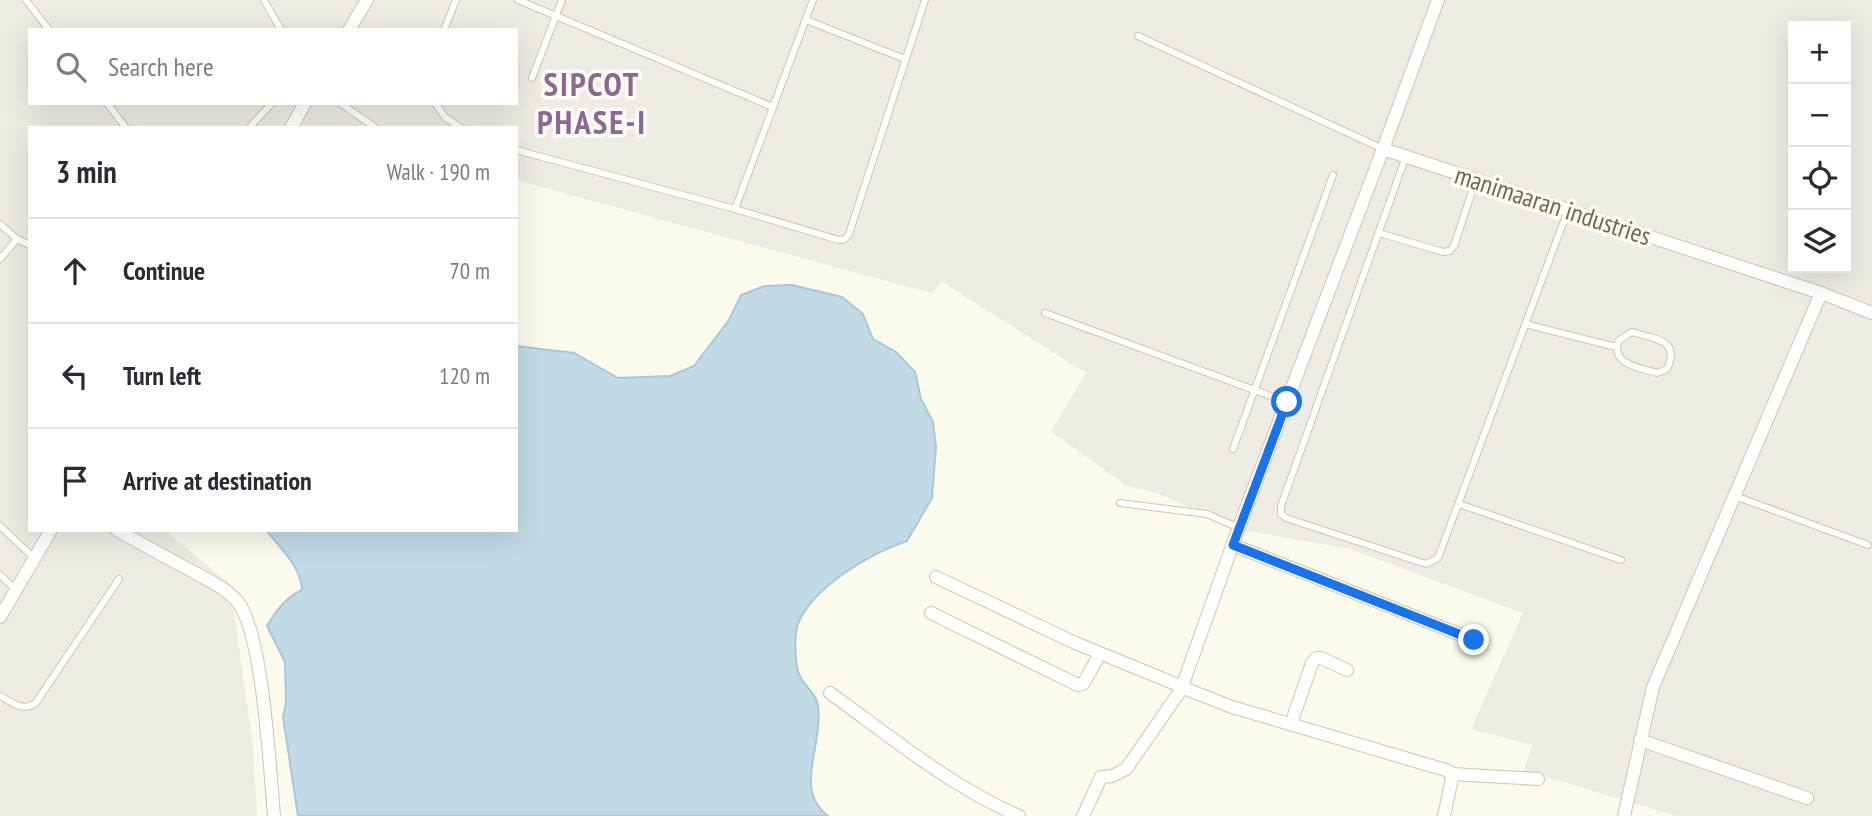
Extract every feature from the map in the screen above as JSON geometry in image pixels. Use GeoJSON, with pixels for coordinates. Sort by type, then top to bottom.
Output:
{"type":"FeatureCollection","features":[{"type":"Feature","properties":{"kind":"street"},"geometry":{"type":"LineString","coordinates":[[350,28],[367,0]]}},
{"type":"Feature","properties":{"kind":"street"},"geometry":{"type":"LineString","coordinates":[[1083,816],[1101,777],[1112,776],[1126,769],[1183,687],[1183,679],[1239,528],[1438,0]]}},
{"type":"Feature","properties":{"kind":"street"},"geometry":{"type":"LineString","coordinates":[[292,126],[304,105]]}},
{"type":"Feature","properties":{"kind":"street","name":"manimaaran industries"},"geometry":{"type":"LineString","coordinates":[[1383,149],[1821,293],[1872,313]]}},
{"type":"Feature","properties":{"kind":"street"},"geometry":{"type":"LineString","coordinates":[[1624,816],[1653,687],[1821,293]]}},
{"type":"Feature","properties":{"kind":"street"},"geometry":{"type":"LineString","coordinates":[[0,617],[50,532]]}},
{"type":"Feature","properties":{"kind":"street"},"geometry":{"type":"LineString","coordinates":[[121,532],[221,587],[237,601],[245,615],[253,639],[266,728],[274,816]]}},
{"type":"Feature","properties":{"kind":"street"},"geometry":{"type":"LineString","coordinates":[[1233,545],[1474,640]]}},
{"type":"Feature","properties":{"kind":"street"},"geometry":{"type":"LineString","coordinates":[[936,577],[1100,653],[1232,707],[1452,774],[1538,779]]}},
{"type":"Feature","properties":{"kind":"street"},"geometry":{"type":"LineString","coordinates":[[931,613],[1078,685],[1083,684],[1100,653]]}},
{"type":"Feature","properties":{"kind":"street"},"geometry":{"type":"LineString","coordinates":[[1291,724],[1316,658],[1348,670]]}},
{"type":"Feature","properties":{"kind":"street"},"geometry":{"type":"LineString","coordinates":[[830,693],[943,774],[1019,816]]}},
{"type":"Feature","properties":{"kind":"street"},"geometry":{"type":"LineString","coordinates":[[1640,740],[1807,798]]}},
{"type":"Feature","properties":{"kind":"street"},"geometry":{"type":"LineString","coordinates":[[1444,816],[1452,774]]}},
{"type":"Feature","properties":{"kind":"lane"},"geometry":{"type":"LineString","coordinates":[[26,0],[47,28]]}},
{"type":"Feature","properties":{"kind":"lane"},"geometry":{"type":"LineString","coordinates":[[264,0],[280,28]]}},
{"type":"Feature","properties":{"kind":"lane"},"geometry":{"type":"LineString","coordinates":[[445,28],[456,0]]}},
{"type":"Feature","properties":{"kind":"lane"},"geometry":{"type":"LineString","coordinates":[[518,0],[773,107]]}},
{"type":"Feature","properties":{"kind":"lane"},"geometry":{"type":"LineString","coordinates":[[532,78],[562,0]]}},
{"type":"Feature","properties":{"kind":"lane"},"geometry":{"type":"LineString","coordinates":[[735,209],[813,0]]}},
{"type":"Feature","properties":{"kind":"lane"},"geometry":{"type":"LineString","coordinates":[[518,151],[839,240],[845,239],[849,234],[925,0]]}},
{"type":"Feature","properties":{"kind":"lane"},"geometry":{"type":"LineString","coordinates":[[806,20],[905,59]]}},
{"type":"Feature","properties":{"kind":"lane"},"geometry":{"type":"LineString","coordinates":[[1138,36],[1383,149]]}},
{"type":"Feature","properties":{"kind":"lane"},"geometry":{"type":"LineString","coordinates":[[109,105],[125,126]]}},
{"type":"Feature","properties":{"kind":"lane"},"geometry":{"type":"LineString","coordinates":[[250,126],[270,105]]}},
{"type":"Feature","properties":{"kind":"lane"},"geometry":{"type":"LineString","coordinates":[[343,105],[373,126]]}},
{"type":"Feature","properties":{"kind":"lane"},"geometry":{"type":"LineString","coordinates":[[436,105],[445,117],[458,126]]}},
{"type":"Feature","properties":{"kind":"lane"},"geometry":{"type":"LineString","coordinates":[[1406,156],[1282,506],[1281,514],[1286,518],[1426,564],[1438,558],[1568,210]]}},
{"type":"Feature","properties":{"kind":"lane"},"geometry":{"type":"LineString","coordinates":[[1233,449],[1333,175]]}},
{"type":"Feature","properties":{"kind":"lane"},"geometry":{"type":"LineString","coordinates":[[1378,233],[1443,252],[1450,251],[1476,180]]}},
{"type":"Feature","properties":{"kind":"lane"},"geometry":{"type":"LineString","coordinates":[[0,224],[17,239],[28,244]]}},
{"type":"Feature","properties":{"kind":"lane"},"geometry":{"type":"LineString","coordinates":[[0,259],[17,239]]}},
{"type":"Feature","properties":{"kind":"lane"},"geometry":{"type":"LineString","coordinates":[[1045,313],[1287,402]]}},
{"type":"Feature","properties":{"kind":"lane"},"geometry":{"type":"LineString","coordinates":[[1525,324],[1616,347]]}},
{"type":"Feature","properties":{"kind":"lane"},"geometry":{"type":"LineString","coordinates":[[1632,332],[1667,343],[1671,348],[1672,358],[1667,369],[1657,373],[1625,362],[1619,358],[1616,347],[1618,341],[1632,332]]}},
{"type":"Feature","properties":{"kind":"lane"},"geometry":{"type":"LineString","coordinates":[[1735,496],[1868,545]]}},
{"type":"Feature","properties":{"kind":"lane"},"geometry":{"type":"LineString","coordinates":[[1120,503],[1207,514],[1239,528]]}},
{"type":"Feature","properties":{"kind":"lane"},"geometry":{"type":"LineString","coordinates":[[1459,504],[1621,560]]}},
{"type":"Feature","properties":{"kind":"lane"},"geometry":{"type":"LineString","coordinates":[[0,526],[34,559]]}},
{"type":"Feature","properties":{"kind":"lane"},"geometry":{"type":"LineString","coordinates":[[0,575],[16,590]]}},
{"type":"Feature","properties":{"kind":"lane"},"geometry":{"type":"LineString","coordinates":[[0,696],[20,707],[35,704],[119,579]]}},
{"type":"Feature","properties":{"kind":"shaded area"},"geometry":{"type":"Polygon","coordinates":[[[0,0],[1872,0],[1872,816],[1676,816],[1524,770],[1532,745],[1471,729],[1523,613],[1350,549],[1242,530],[1157,493],[1125,485],[1051,431],[1086,373],[942,282],[931,293],[518,181],[518,126],[28,126],[28,532],[166,532],[230,584],[253,747],[257,816],[0,816],[0,0]]]}},
{"type":"Feature","properties":{"kind":"water"},"geometry":{"type":"Polygon","coordinates":[[[792,285],[842,297],[863,314],[873,339],[896,352],[915,372],[921,399],[933,422],[936,447],[932,498],[907,541],[844,573],[816,597],[798,624],[795,651],[798,672],[816,699],[818,708],[811,785],[819,807],[828,816],[298,816],[283,717],[286,703],[285,662],[267,626],[282,605],[302,590],[294,565],[268,532],[518,532],[518,346],[574,353],[618,378],[670,376],[694,366],[729,320],[741,295],[765,286],[792,285]]]}},
{"type":"Feature","properties":{"kind":"district","name":"SIPCOT PHASE-I"},"geometry":{"type":"Point","coordinates":[592,102]}},
{"type":"Feature","properties":{"kind":"route"},"geometry":{"type":"LineString","coordinates":[[1287,402],[1233,545],[1474,640]]}}]}
